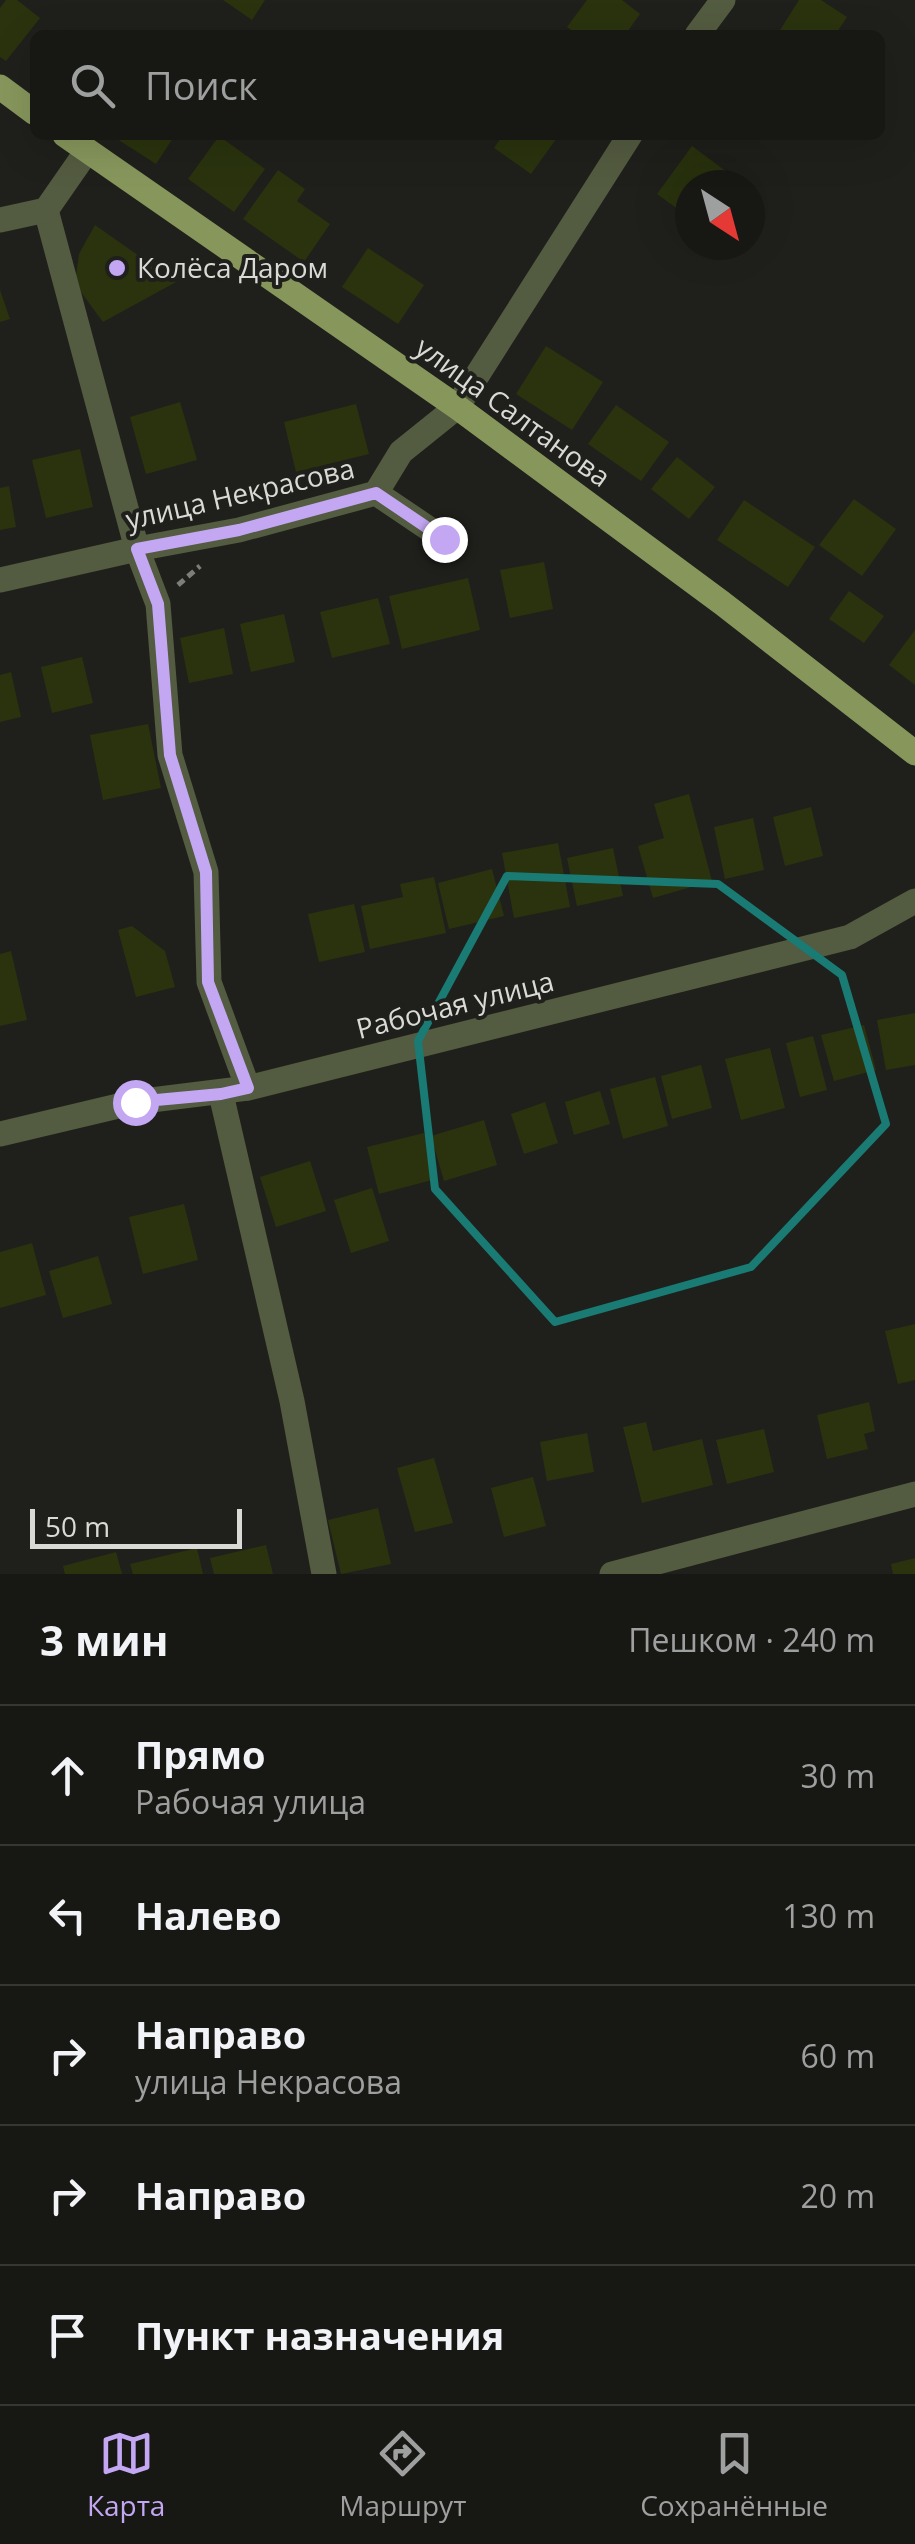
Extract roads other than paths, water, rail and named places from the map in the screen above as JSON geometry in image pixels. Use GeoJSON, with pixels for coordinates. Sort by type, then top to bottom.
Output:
{"type":"FeatureCollection","features":[{"type":"Feature","properties":{"kind":"main road"},"geometry":{"type":"LineString","coordinates":[[0,88],[30,109]]}},
{"type":"Feature","properties":{"kind":"main road","name":"улица Салтанова"},"geometry":{"type":"LineString","coordinates":[[71,140],[457,407],[722,602],[915,753]]}},
{"type":"Feature","properties":{"kind":"street"},"geometry":{"type":"LineString","coordinates":[[701,30],[722,0]]}},
{"type":"Feature","properties":{"kind":"street","name":"улица Некрасова"},"geometry":{"type":"LineString","coordinates":[[0,580],[239,530],[376,493],[401,452],[457,407],[627,140]]}},
{"type":"Feature","properties":{"kind":"street"},"geometry":{"type":"LineString","coordinates":[[0,220],[46,210],[87,151]]}},
{"type":"Feature","properties":{"kind":"street"},"geometry":{"type":"LineString","coordinates":[[46,210],[137,549],[158,604],[170,755],[206,872],[208,982],[248,1088]]}},
{"type":"Feature","properties":{"kind":"street"},"geometry":{"type":"LineString","coordinates":[[376,493],[444,539]]}},
{"type":"Feature","properties":{"kind":"street","name":"Рабочая улица"},"geometry":{"type":"LineString","coordinates":[[0,1134],[135,1102],[248,1088],[850,938],[915,900]]}},
{"type":"Feature","properties":{"kind":"street"},"geometry":{"type":"LineString","coordinates":[[221,1094],[292,1401],[324,1574]]}},
{"type":"Feature","properties":{"kind":"street"},"geometry":{"type":"LineString","coordinates":[[612,1574],[915,1494]]}},
{"type":"Feature","properties":{"kind":"place","name":"Колёса Даром"},"geometry":{"type":"Point","coordinates":[117,268]}}]}
